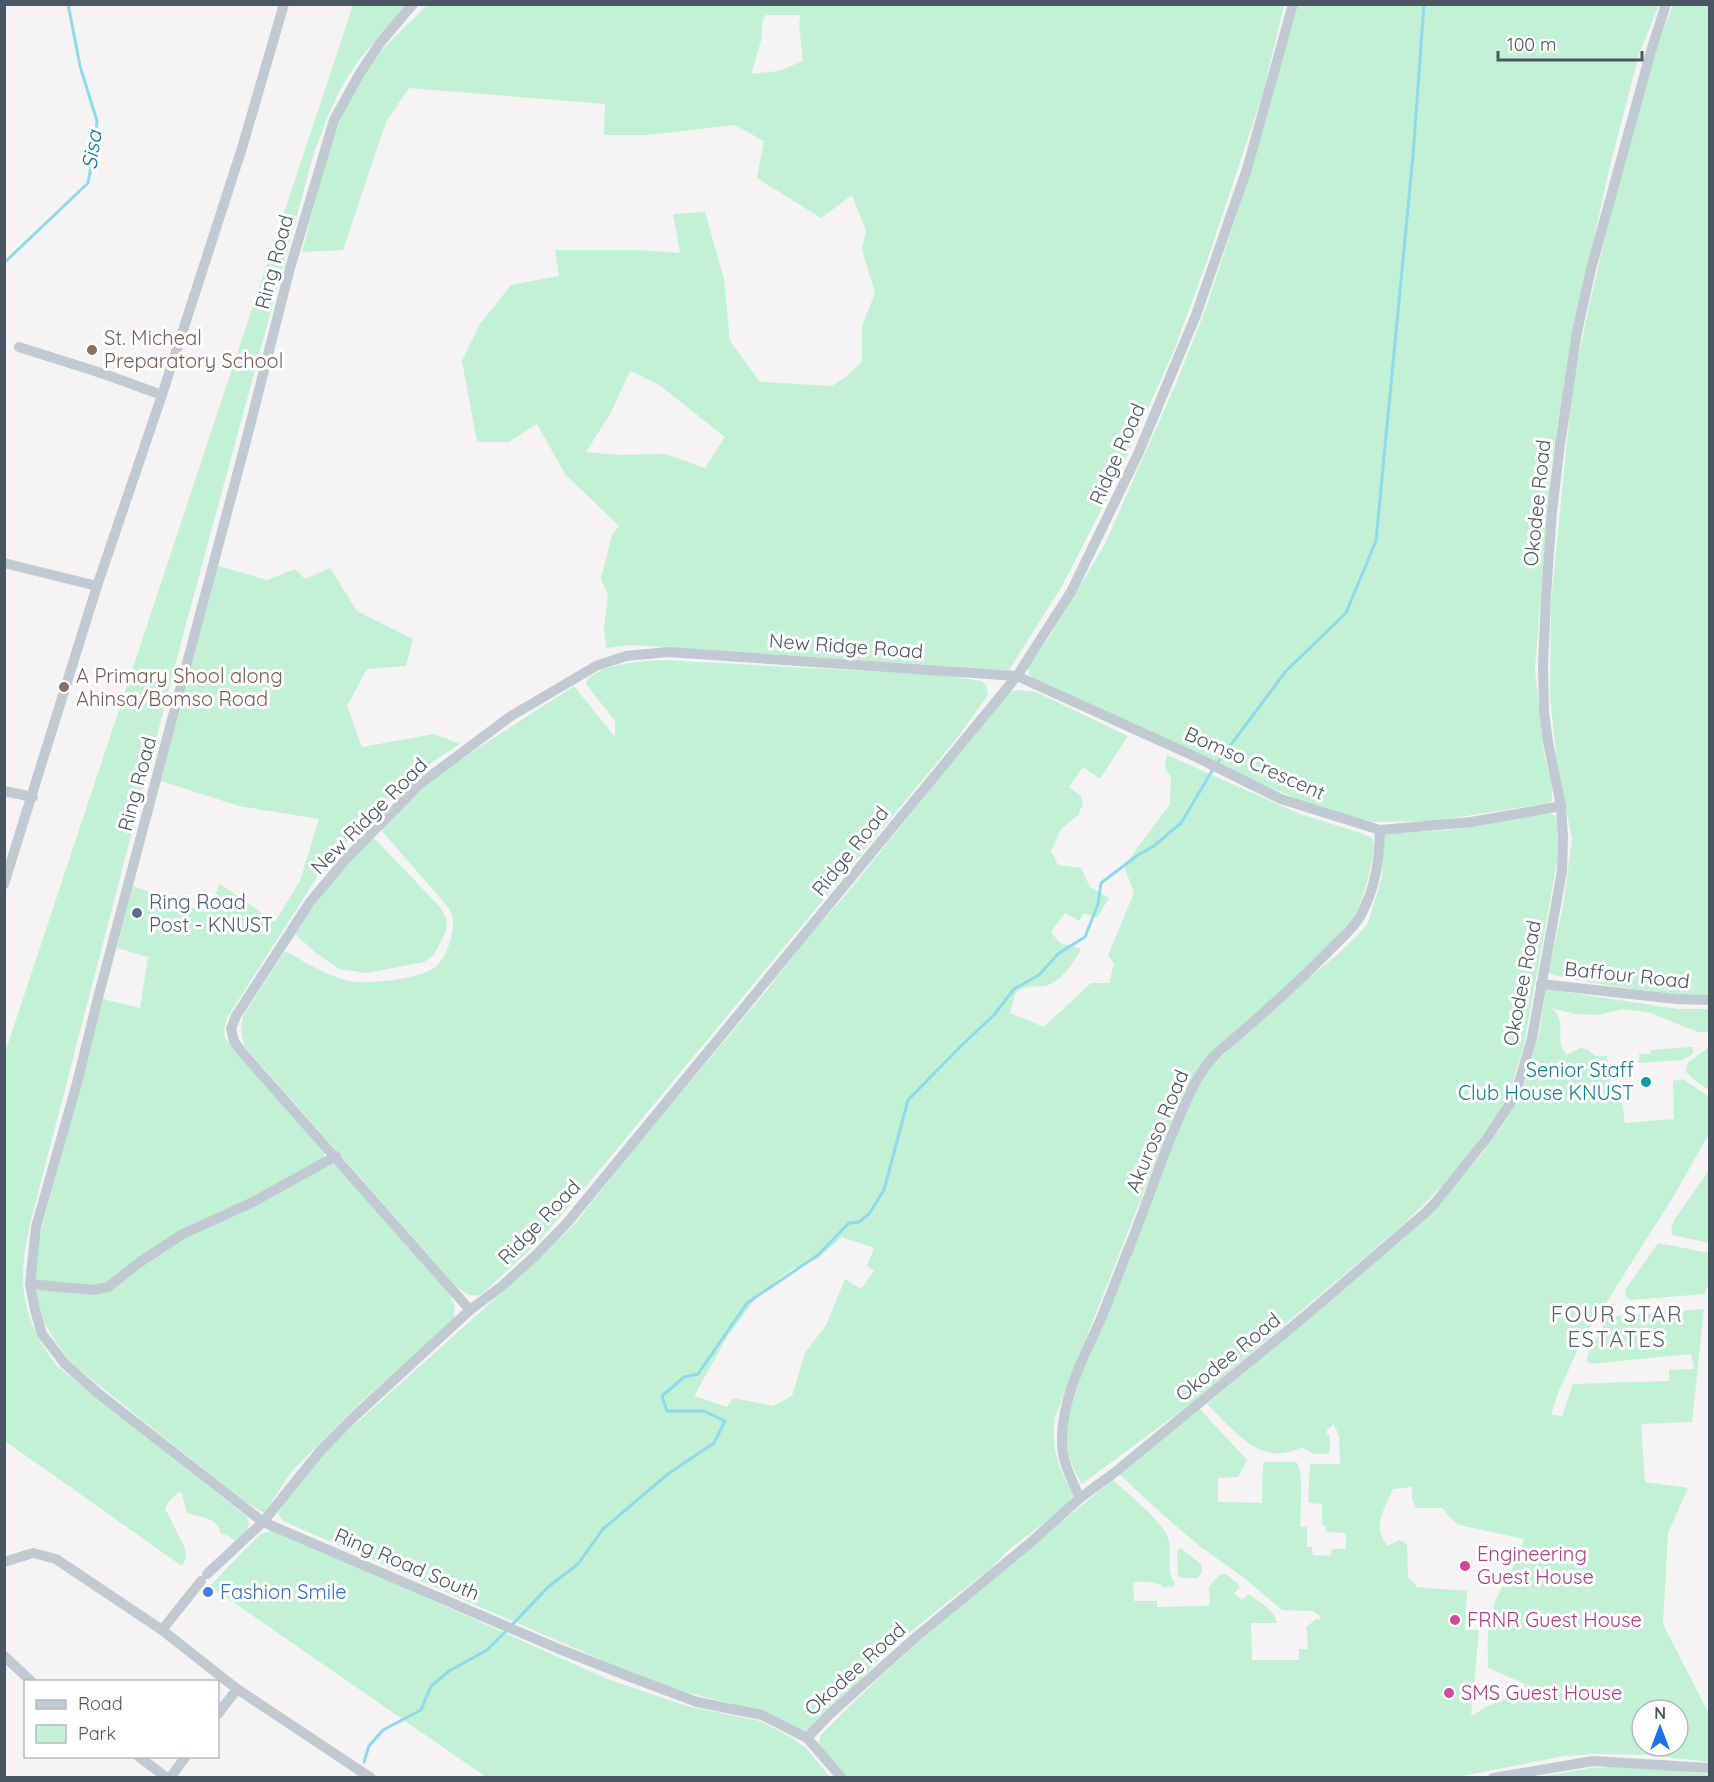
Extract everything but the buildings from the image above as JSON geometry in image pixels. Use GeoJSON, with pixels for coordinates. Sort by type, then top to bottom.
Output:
{"type":"FeatureCollection","features":[{"type":"Feature","properties":{"kind":"street"},"geometry":{"type":"LineString","coordinates":[[4,885],[97,586],[242,148],[284,4]]}},
{"type":"Feature","properties":{"kind":"street","name":"Ring Road"},"geometry":{"type":"LineString","coordinates":[[30,1284],[36,1227],[77,1083],[290,268],[334,120],[380,43],[413,4]]}},
{"type":"Feature","properties":{"kind":"street","name":"Ridge Road"},"geometry":{"type":"LineString","coordinates":[[162,1630],[204,1577],[263,1522],[321,1450],[470,1310],[502,1286],[535,1256],[581,1207],[1017,676],[1077,582],[1138,454],[1196,315],[1246,169],[1293,4]]}},
{"type":"Feature","properties":{"kind":"street","name":"Okodee Road"},"geometry":{"type":"LineString","coordinates":[[807,1738],[830,1714],[916,1637],[1030,1543],[1080,1498],[1262,1353],[1435,1203],[1487,1138],[1515,1096],[1532,1038],[1562,871],[1561,806],[1544,711],[1543,665],[1545,596],[1560,444],[1577,332],[1591,269],[1666,4]]}},
{"type":"Feature","properties":{"kind":"street"},"geometry":{"type":"LineString","coordinates":[[19,347],[162,395]]}},
{"type":"Feature","properties":{"kind":"street"},"geometry":{"type":"LineString","coordinates":[[4,563],[97,586]]}},
{"type":"Feature","properties":{"kind":"street","name":"New Ridge Road"},"geometry":{"type":"LineString","coordinates":[[470,1310],[234,1041],[231,1029],[236,1016],[310,902],[346,859],[420,784],[511,716],[596,666],[626,656],[647,652],[1017,676]]}},
{"type":"Feature","properties":{"kind":"street","name":"Bomso Crescent"},"geometry":{"type":"LineString","coordinates":[[1017,676],[1196,757],[1281,799],[1380,830],[1471,822],[1561,806]]}},
{"type":"Feature","properties":{"kind":"street"},"geometry":{"type":"LineString","coordinates":[[4,790],[33,797]]}},
{"type":"Feature","properties":{"kind":"street","name":"Akuroso Road"},"geometry":{"type":"LineString","coordinates":[[1080,1498],[1064,1462],[1062,1438],[1065,1412],[1077,1370],[1100,1320],[1137,1228],[1162,1157],[1189,1096],[1208,1062],[1350,930],[1360,916],[1374,882],[1379,862],[1380,830]]}},
{"type":"Feature","properties":{"kind":"street","name":"Baffour Road"},"geometry":{"type":"LineString","coordinates":[[1541,984],[1676,999],[1710,1000]]}},
{"type":"Feature","properties":{"kind":"street"},"geometry":{"type":"LineString","coordinates":[[30,1284],[93,1290],[108,1287],[181,1235],[253,1202],[336,1156]]}},
{"type":"Feature","properties":{"kind":"street","name":"Ring Road South"},"geometry":{"type":"LineString","coordinates":[[30,1284],[42,1334],[65,1364],[99,1394],[263,1522],[559,1649],[697,1702],[762,1715],[807,1738],[842,1778]]}},
{"type":"Feature","properties":{"kind":"street"},"geometry":{"type":"LineString","coordinates":[[4,1562],[33,1553],[56,1559],[162,1630],[237,1689],[371,1778]]}},
{"type":"Feature","properties":{"kind":"street"},"geometry":{"type":"LineString","coordinates":[[4,1656],[30,1680]]}},
{"type":"Feature","properties":{"kind":"street"},"geometry":{"type":"LineString","coordinates":[[219,1713],[237,1689]]}},
{"type":"Feature","properties":{"kind":"street"},"geometry":{"type":"LineString","coordinates":[[141,1758],[169,1778],[184,1758]]}},
{"type":"Feature","properties":{"kind":"street"},"geometry":{"type":"LineString","coordinates":[[1493,1778],[1593,1761],[1710,1768]]}},
{"type":"Feature","properties":{"kind":"green space"},"geometry":{"type":"Polygon","coordinates":[[[353,5],[408,5],[351,72],[331,108],[312,160],[186,624],[31,1220],[24,1261],[23,1279],[28,1313],[44,1348],[57,1366],[247,1517],[249,1523],[247,1531],[235,1541],[221,1534],[217,1524],[213,1521],[187,1513],[182,1494],[179,1492],[168,1503],[165,1510],[184,1547],[186,1556],[182,1566],[5,1441],[5,1053],[353,5]]]}},
{"type":"Feature","properties":{"kind":"green space"},"geometry":{"type":"Polygon","coordinates":[[[427,5],[1284,5],[1263,93],[1208,258],[1175,348],[1114,485],[1062,586],[1009,670],[630,645],[606,648],[604,628],[608,595],[601,579],[612,535],[619,526],[565,474],[537,424],[509,442],[477,442],[462,361],[480,324],[511,285],[559,276],[555,250],[639,250],[680,253],[673,214],[705,212],[724,279],[730,341],[760,382],[832,386],[862,362],[862,326],[875,293],[862,250],[866,231],[852,195],[821,218],[757,178],[764,141],[734,125],[647,135],[604,135],[605,104],[409,88],[386,122],[343,250],[302,252],[327,157],[354,89],[373,60],[427,5]],[[766,15],[763,19],[761,41],[751,74],[779,71],[803,61],[799,24],[801,15],[766,15]],[[630,371],[610,414],[586,452],[617,455],[666,454],[705,468],[725,437],[658,384],[630,371]]]}},
{"type":"Feature","properties":{"kind":"green space"},"geometry":{"type":"Polygon","coordinates":[[[1298,5],[1659,5],[1639,54],[1608,174],[1570,349],[1551,464],[1535,669],[1544,754],[1552,784],[1552,801],[1547,803],[1435,821],[1374,822],[1339,816],[1259,783],[1033,679],[1027,667],[1050,636],[1105,544],[1177,381],[1206,308],[1248,180],[1298,5]]]}},
{"type":"Feature","properties":{"kind":"green space"},"geometry":{"type":"Polygon","coordinates":[[[1673,5],[1709,5],[1709,998],[1589,982],[1550,974],[1549,968],[1563,907],[1572,839],[1557,762],[1550,697],[1551,602],[1572,390],[1609,221],[1653,57],[1673,5]]]}},
{"type":"Feature","properties":{"kind":"green space"},"geometry":{"type":"Polygon","coordinates":[[[218,566],[267,580],[295,569],[305,579],[330,568],[357,611],[413,639],[406,666],[367,669],[347,706],[362,747],[434,734],[460,744],[420,770],[367,820],[319,874],[227,1018],[225,1038],[325,1152],[323,1159],[336,1165],[446,1287],[455,1306],[453,1321],[360,1403],[292,1471],[264,1513],[244,1501],[71,1363],[46,1325],[39,1310],[36,1289],[40,1235],[103,999],[140,1008],[148,957],[117,948],[133,886],[207,913],[220,884],[275,922],[300,881],[319,819],[239,806],[161,781],[218,566]]]}},
{"type":"Feature","properties":{"kind":"green space"},"geometry":{"type":"Polygon","coordinates":[[[660,660],[943,675],[981,681],[986,685],[988,695],[958,737],[583,1190],[538,1242],[482,1294],[471,1295],[455,1285],[244,1046],[241,1029],[243,1016],[285,951],[332,976],[358,982],[379,982],[402,978],[423,973],[436,966],[450,941],[453,927],[451,913],[382,831],[384,825],[440,773],[574,686],[615,737],[615,721],[586,684],[597,672],[607,668],[660,660]]]}},
{"type":"Feature","properties":{"kind":"green space"},"geometry":{"type":"Polygon","coordinates":[[[1011,691],[1036,692],[1128,736],[1100,779],[1083,767],[1069,787],[1081,796],[1083,804],[1078,815],[1061,829],[1051,851],[1058,865],[1081,868],[1090,887],[1109,898],[1097,918],[1084,913],[1079,921],[1065,913],[1051,932],[1060,943],[1081,949],[1061,977],[1044,986],[1027,987],[1016,992],[1010,1013],[1044,1027],[1091,983],[1109,983],[1114,964],[1108,955],[1134,893],[1124,866],[1170,804],[1171,778],[1165,767],[1167,755],[1300,814],[1364,834],[1373,839],[1373,855],[1368,877],[1353,919],[1342,933],[1186,1089],[1176,1110],[1055,1417],[1055,1449],[1060,1467],[1074,1496],[1070,1503],[1006,1552],[988,1571],[886,1652],[848,1694],[810,1730],[804,1732],[764,1713],[648,1680],[283,1521],[278,1513],[284,1502],[322,1454],[574,1225],[809,936],[850,890],[1004,696],[1011,691]],[[842,1237],[817,1259],[790,1270],[759,1294],[727,1337],[694,1396],[727,1407],[733,1398],[773,1406],[792,1396],[805,1353],[826,1325],[845,1279],[861,1289],[874,1271],[867,1266],[874,1248],[842,1237]]]}},
{"type":"Feature","properties":{"kind":"green space"},"geometry":{"type":"Polygon","coordinates":[[[1549,813],[1558,820],[1557,862],[1524,1045],[1509,1093],[1498,1113],[1443,1185],[1404,1224],[1193,1402],[1082,1484],[1069,1457],[1067,1444],[1068,1420],[1079,1379],[1186,1109],[1212,1065],[1300,985],[1338,954],[1368,923],[1382,877],[1384,834],[1449,830],[1549,813]]]}},
{"type":"Feature","properties":{"kind":"green space"},"geometry":{"type":"Polygon","coordinates":[[[373,837],[440,907],[447,920],[446,931],[434,955],[424,962],[367,973],[339,969],[295,934],[331,884],[373,837]]]}},
{"type":"Feature","properties":{"kind":"green space"},"geometry":{"type":"Polygon","coordinates":[[[1546,989],[1678,1009],[1709,1009],[1709,1032],[1698,1032],[1647,1012],[1622,1009],[1599,1015],[1575,1014],[1552,1008],[1560,1021],[1561,1046],[1567,1055],[1580,1048],[1587,1049],[1595,1056],[1607,1056],[1611,1087],[1619,1086],[1625,1123],[1674,1119],[1673,1081],[1683,1079],[1709,1097],[1710,1132],[1673,1197],[1582,1341],[1559,1390],[1551,1415],[1562,1416],[1573,1384],[1669,1381],[1669,1370],[1694,1369],[1691,1354],[1590,1364],[1587,1360],[1588,1354],[1608,1317],[1704,1309],[1692,1422],[1641,1424],[1645,1482],[1688,1488],[1668,1533],[1663,1624],[1709,1714],[1709,1762],[1674,1758],[1690,1758],[1690,1698],[1630,1698],[1630,1755],[1564,1756],[1452,1778],[849,1778],[819,1745],[820,1736],[926,1636],[1113,1480],[1144,1507],[1165,1531],[1169,1543],[1170,1573],[1175,1583],[1174,1586],[1162,1588],[1162,1585],[1149,1582],[1133,1582],[1134,1601],[1157,1601],[1157,1607],[1208,1606],[1210,1603],[1209,1587],[1219,1575],[1226,1574],[1240,1586],[1234,1594],[1242,1600],[1248,1594],[1266,1606],[1276,1618],[1277,1623],[1251,1623],[1252,1660],[1299,1660],[1299,1649],[1308,1649],[1305,1628],[1316,1619],[1321,1619],[1320,1616],[1313,1611],[1282,1610],[1244,1578],[1202,1548],[1119,1474],[1198,1407],[1247,1460],[1238,1477],[1218,1478],[1218,1502],[1262,1503],[1263,1463],[1296,1462],[1299,1466],[1301,1482],[1301,1527],[1307,1527],[1307,1547],[1312,1547],[1313,1555],[1331,1556],[1332,1549],[1346,1549],[1346,1533],[1326,1532],[1325,1526],[1322,1525],[1322,1504],[1308,1501],[1310,1464],[1340,1464],[1339,1436],[1334,1424],[1327,1430],[1327,1435],[1330,1435],[1328,1454],[1313,1454],[1302,1447],[1274,1453],[1261,1450],[1249,1443],[1207,1404],[1433,1212],[1484,1151],[1523,1090],[1540,1029],[1546,989]],[[1412,1487],[1393,1489],[1383,1510],[1380,1532],[1388,1546],[1399,1540],[1407,1544],[1408,1578],[1416,1587],[1467,1591],[1465,1630],[1479,1630],[1471,1716],[1490,1705],[1510,1698],[1515,1705],[1525,1684],[1488,1668],[1488,1637],[1493,1607],[1518,1557],[1524,1539],[1460,1525],[1450,1518],[1443,1508],[1416,1508],[1412,1499],[1412,1487]]]}},
{"type":"Feature","properties":{"kind":"green space"},"geometry":{"type":"Polygon","coordinates":[[[1693,1047],[1693,1054],[1683,1060],[1639,1063],[1639,1054],[1651,1054],[1650,1050],[1693,1047]]]}},
{"type":"Feature","properties":{"kind":"green space"},"geometry":{"type":"Polygon","coordinates":[[[1709,1047],[1709,1090],[1686,1071],[1689,1062],[1709,1047]]]}},
{"type":"Feature","properties":{"kind":"green space"},"geometry":{"type":"Polygon","coordinates":[[[1709,1170],[1709,1243],[1673,1235],[1671,1229],[1675,1219],[1709,1170]]]}},
{"type":"Feature","properties":{"kind":"green space"},"geometry":{"type":"Polygon","coordinates":[[[1658,1243],[1709,1253],[1709,1287],[1706,1287],[1705,1294],[1630,1300],[1625,1295],[1626,1289],[1658,1243]]]}},
{"type":"Feature","properties":{"kind":"green space"},"geometry":{"type":"Polygon","coordinates":[[[274,1530],[610,1680],[687,1706],[760,1721],[791,1737],[807,1749],[830,1777],[486,1777],[210,1586],[260,1534],[274,1530]]]}},
{"type":"Feature","properties":{"kind":"green space"},"geometry":{"type":"Polygon","coordinates":[[[1180,1548],[1201,1564],[1202,1572],[1197,1578],[1178,1576],[1177,1551],[1180,1548]]]}},
{"type":"Feature","properties":{"kind":"green space"},"geometry":{"type":"Polygon","coordinates":[[[1629,1766],[1710,1774],[1709,1778],[1532,1778],[1591,1768],[1629,1766]]]}},
{"type":"Feature","properties":{"kind":"waterway","name":"Sisa"},"geometry":{"type":"LineString","coordinates":[[4,263],[88,183],[97,121],[80,66],[68,4]]}},
{"type":"Feature","properties":{"kind":"waterway"},"geometry":{"type":"LineString","coordinates":[[1218,762],[1286,671],[1346,613],[1376,541],[1413,155],[1424,4]]}},
{"type":"Feature","properties":{"kind":"waterway"},"geometry":{"type":"LineString","coordinates":[[511,1626],[548,1587],[578,1564],[603,1529],[668,1474],[714,1443],[725,1421],[704,1411],[667,1411],[662,1396],[684,1377],[698,1374],[747,1303],[818,1255],[849,1223],[859,1222],[869,1214],[884,1190],[908,1100],[994,1015],[1014,989],[1039,975],[1059,953],[1085,937],[1098,904],[1101,883],[1154,846],[1181,823],[1212,771]]}},
{"type":"Feature","properties":{"kind":"waterway"},"geometry":{"type":"LineString","coordinates":[[364,1762],[369,1746],[383,1730],[421,1710],[431,1686],[449,1671],[487,1650],[506,1631]]}},
{"type":"Feature","properties":{"kind":"place","name":"St. Micheal Preparatory School"},"geometry":{"type":"Point","coordinates":[92,350]}},
{"type":"Feature","properties":{"kind":"place","name":"A Primary Shool along Ahinsa/Bomso Road"},"geometry":{"type":"Point","coordinates":[64,687]}},
{"type":"Feature","properties":{"kind":"place","name":"Ring Road Post - KNUST"},"geometry":{"type":"Point","coordinates":[137,913]}},
{"type":"Feature","properties":{"kind":"place","name":"Senior Staff Club House KNUST"},"geometry":{"type":"Point","coordinates":[1646,1082]}},
{"type":"Feature","properties":{"kind":"place","name":"Engineering Guest House"},"geometry":{"type":"Point","coordinates":[1465,1566]}},
{"type":"Feature","properties":{"kind":"place","name":"Fashion Smile"},"geometry":{"type":"Point","coordinates":[208,1592]}},
{"type":"Feature","properties":{"kind":"place","name":"FRNR Guest House"},"geometry":{"type":"Point","coordinates":[1455,1620]}},
{"type":"Feature","properties":{"kind":"place","name":"SMS Guest House"},"geometry":{"type":"Point","coordinates":[1449,1693]}},
{"type":"Feature","properties":{"kind":"district","name":"FOUR STAR ESTATES"},"geometry":{"type":"Point","coordinates":[1617,1326]}}]}
